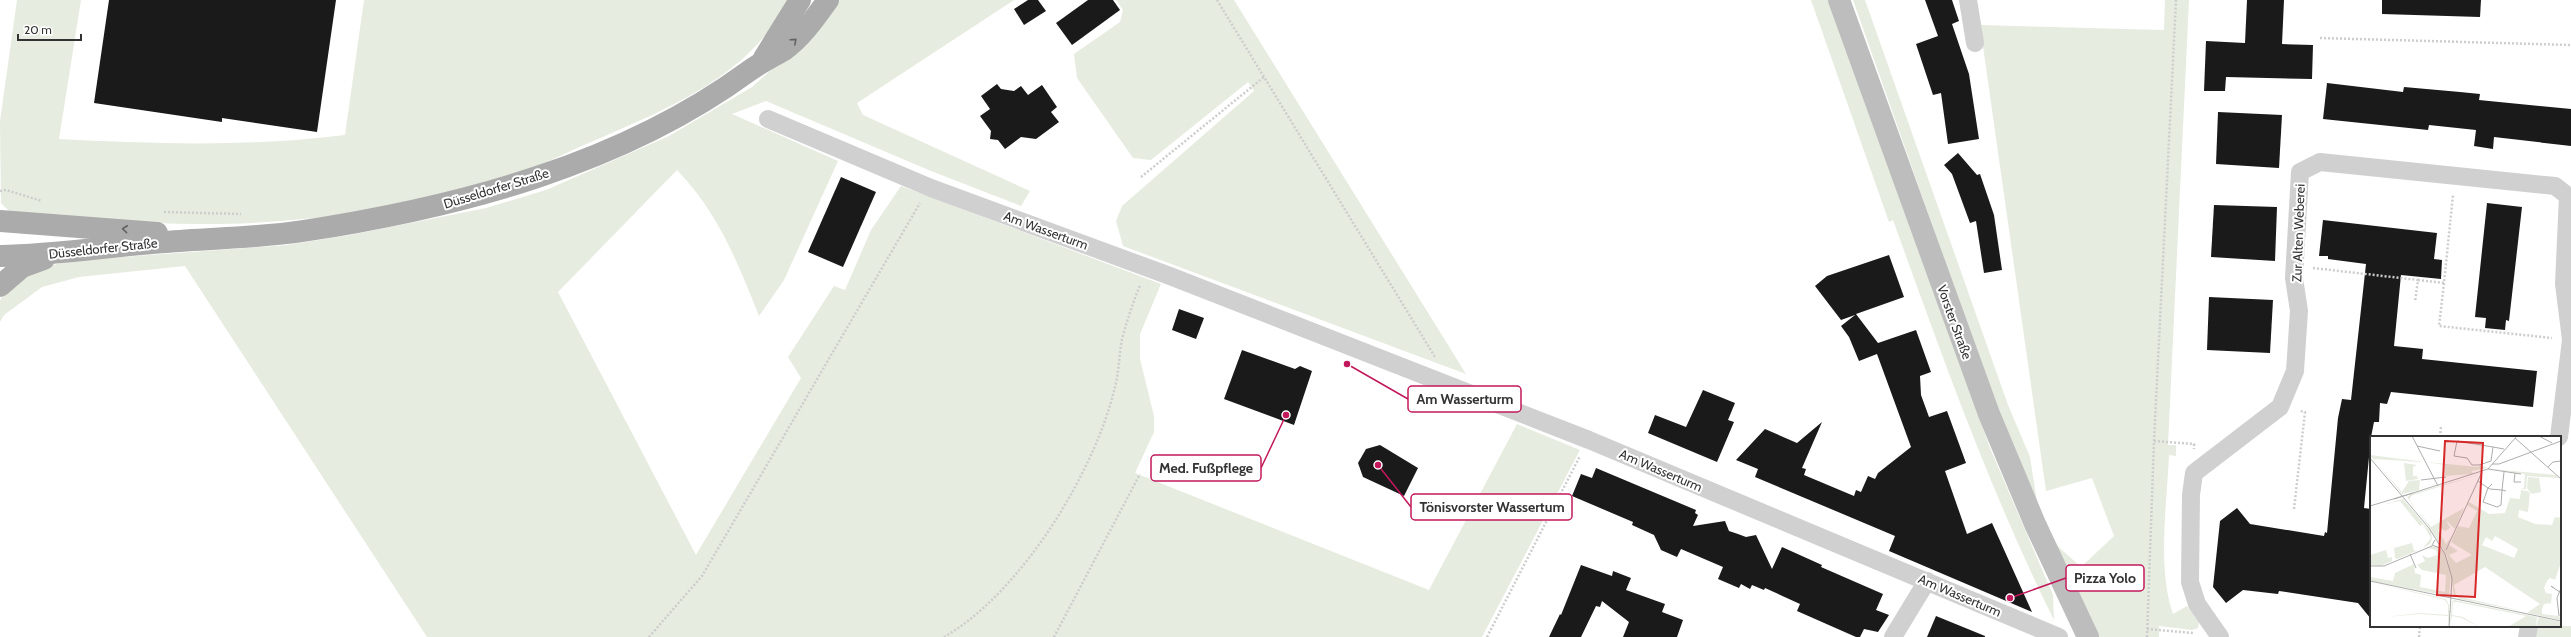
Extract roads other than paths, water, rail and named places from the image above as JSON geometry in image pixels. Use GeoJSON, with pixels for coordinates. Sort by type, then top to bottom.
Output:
{"type":"FeatureCollection","features":[{"type":"Feature","properties":{"kind":"main road","name":"Düsseldorfer Straße"},"geometry":{"type":"LineString","coordinates":[[761,62],[800,0]]}},
{"type":"Feature","properties":{"kind":"main road","name":"Düsseldorfer Straße"},"geometry":{"type":"LineString","coordinates":[[0,256],[67,252],[206,238],[302,231],[419,210],[519,183],[615,146],[676,117],[728,87],[761,62],[785,49],[809,26],[828,0]]}},
{"type":"Feature","properties":{"kind":"main road","name":"Düsseldorfer Straße"},"geometry":{"type":"LineString","coordinates":[[0,221],[101,227],[206,238]]}},
{"type":"Feature","properties":{"kind":"main road"},"geometry":{"type":"LineString","coordinates":[[0,286],[22,267],[67,252]]}},
{"type":"Feature","properties":{"kind":"street","name":"Vorster Straße"},"geometry":{"type":"LineString","coordinates":[[1839,0],[1989,414],[2035,524],[2088,637]]}},
{"type":"Feature","properties":{"kind":"street"},"geometry":{"type":"LineString","coordinates":[[1968,0],[1974,44]]}},
{"type":"Feature","properties":{"kind":"street","name":"Am Wasserturm"},"geometry":{"type":"LineString","coordinates":[[768,119],[930,188],[1147,268],[1588,440],[2059,637]]}},
{"type":"Feature","properties":{"kind":"street","name":"Zur Alten Weberei"},"geometry":{"type":"LineString","coordinates":[[2219,636],[2197,604],[2190,582],[2191,495],[2194,473],[2280,407],[2295,371],[2299,312],[2294,278],[2294,266],[2300,172],[2320,162],[2555,186],[2568,196],[2564,284],[2571,340],[2559,436]]}},
{"type":"Feature","properties":{"kind":"street"},"geometry":{"type":"LineString","coordinates":[[1893,637],[1927,582]]}},
{"type":"Feature","properties":{"kind":"street"},"geometry":{"type":"LineString","coordinates":[[2527,637],[2528,627]]}},
{"type":"Feature","properties":{"kind":"place","name":"Am Wasserturm"},"geometry":{"type":"Point","coordinates":[1347,364]}},
{"type":"Feature","properties":{"kind":"place","name":"Med. Fußpflege"},"geometry":{"type":"Point","coordinates":[1286,415]}},
{"type":"Feature","properties":{"kind":"place","name":"Tönisvorster Wassertum"},"geometry":{"type":"Point","coordinates":[1378,465]}},
{"type":"Feature","properties":{"kind":"place","name":"Pizza Yolo"},"geometry":{"type":"Point","coordinates":[2010,598]}}]}
